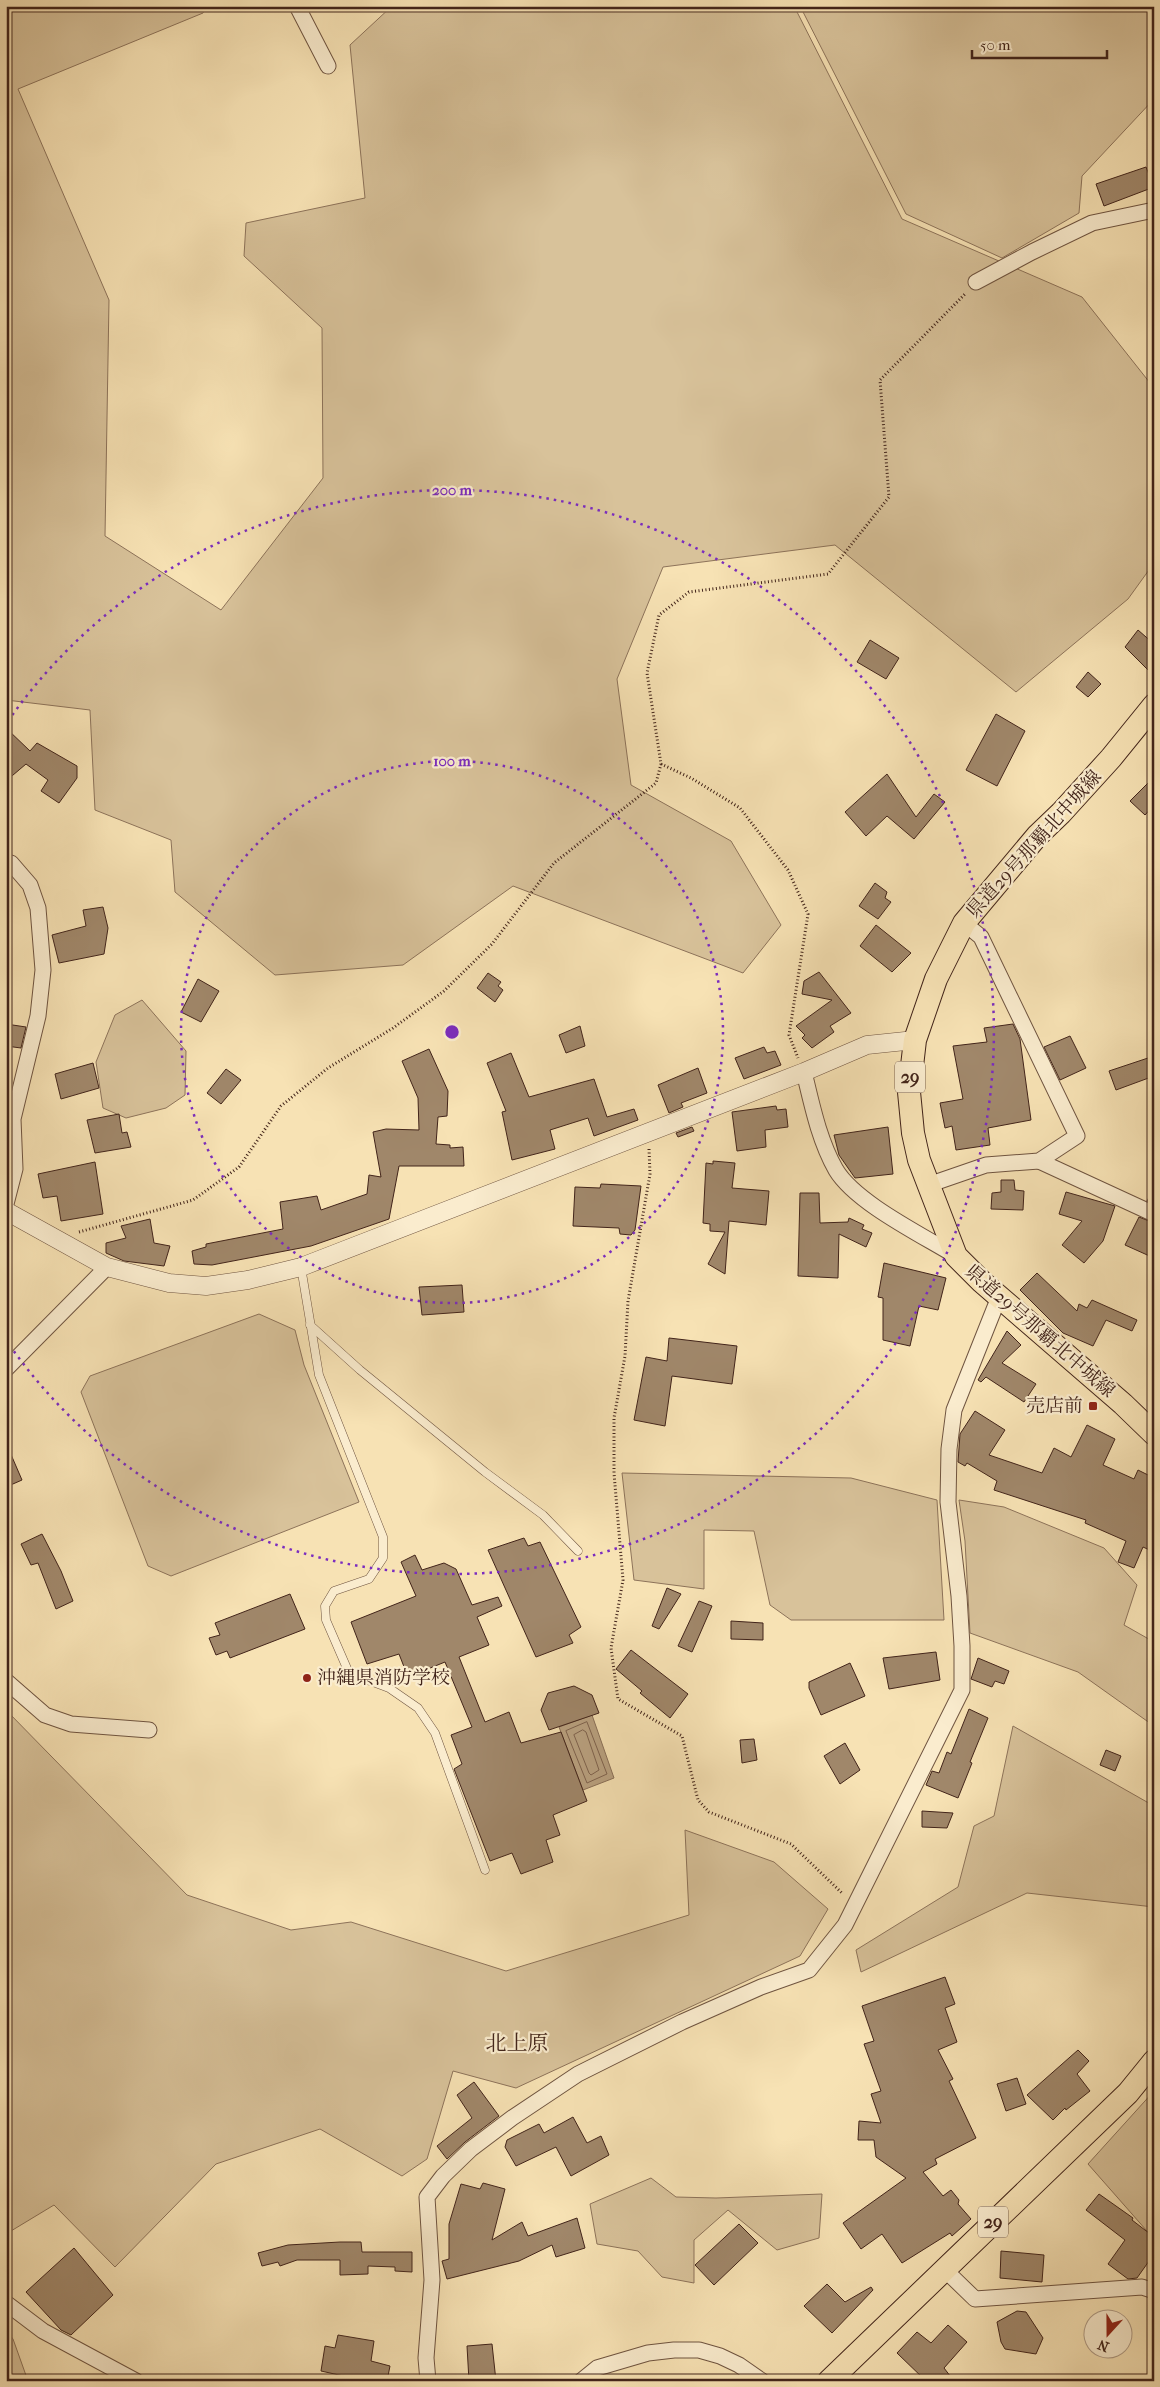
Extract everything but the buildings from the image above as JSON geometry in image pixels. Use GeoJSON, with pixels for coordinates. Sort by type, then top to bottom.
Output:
{"type":"FeatureCollection","features":[{"type":"Feature","properties":{"kind":"main road","name":"県道29号那覇北中城線"},"geometry":{"type":"LineString","coordinates":[[1154,705],[1111,758],[1061,813],[1036,836],[964,923],[936,979],[915,1040],[910,1074],[909,1107],[915,1142],[928,1186],[956,1256],[999,1298],[1123,1404],[1154,1434]]}},
{"type":"Feature","properties":{"kind":"main road","name":"29"},"geometry":{"type":"LineString","coordinates":[[829,2381],[1128,2093],[1154,2061]]}},
{"type":"Feature","properties":{"kind":"street"},"geometry":{"type":"LineString","coordinates":[[297,6],[328,66]]}},
{"type":"Feature","properties":{"kind":"street"},"geometry":{"type":"LineString","coordinates":[[976,282],[1092,223],[1154,210]]}},
{"type":"Feature","properties":{"kind":"street"},"geometry":{"type":"LineString","coordinates":[[6,862],[11,863],[30,885],[38,908],[43,970],[38,1016],[13,1119],[16,1169],[6,1204]]}},
{"type":"Feature","properties":{"kind":"street"},"geometry":{"type":"LineString","coordinates":[[928,1186],[986,1165],[1039,1161],[1077,1136],[981,937],[964,923]]}},
{"type":"Feature","properties":{"kind":"street"},"geometry":{"type":"LineString","coordinates":[[6,1211],[107,1267],[169,1282],[206,1286],[248,1280],[301,1267],[804,1072],[867,1045],[915,1040]]}},
{"type":"Feature","properties":{"kind":"street"},"geometry":{"type":"LineString","coordinates":[[804,1072],[819,1132],[837,1170],[854,1192],[956,1256]]}},
{"type":"Feature","properties":{"kind":"street"},"geometry":{"type":"LineString","coordinates":[[1039,1161],[1154,1214]]}},
{"type":"Feature","properties":{"kind":"street"},"geometry":{"type":"LineString","coordinates":[[6,1369],[107,1267]]}},
{"type":"Feature","properties":{"kind":"street"},"geometry":{"type":"LineString","coordinates":[[428,2381],[426,2358],[432,2280],[427,2197],[443,2176],[471,2150],[512,2118],[578,2074],[682,2022],[761,1988],[809,1970],[845,1925],[962,1690],[962,1646],[959,1604],[948,1502],[949,1449],[954,1410],[999,1298]]}},
{"type":"Feature","properties":{"kind":"street"},"geometry":{"type":"LineString","coordinates":[[6,1681],[45,1715],[71,1724],[149,1730]]}},
{"type":"Feature","properties":{"kind":"street"},"geometry":{"type":"LineString","coordinates":[[944,2269],[975,2299],[1148,2289]]}},
{"type":"Feature","properties":{"kind":"street"},"geometry":{"type":"LineString","coordinates":[[6,2303],[43,2331],[136,2381]]}},
{"type":"Feature","properties":{"kind":"street"},"geometry":{"type":"LineString","coordinates":[[581,2381],[597,2368],[648,2353],[674,2350],[699,2350],[720,2356],[740,2365],[762,2381]]}},
{"type":"Feature","properties":{"kind":"lane"},"geometry":{"type":"LineString","coordinates":[[301,1267],[319,1375],[383,1537],[383,1558],[369,1579],[334,1591],[324,1606],[326,1620],[349,1673],[389,1688],[418,1708],[435,1733],[485,1870]]}},
{"type":"Feature","properties":{"kind":"lane"},"geometry":{"type":"LineString","coordinates":[[310,1324],[360,1370],[485,1472],[544,1515],[578,1551]]}},
{"type":"Feature","properties":{"kind":"path"},"geometry":{"type":"LineString","coordinates":[[54,1238],[193,1200],[239,1166],[280,1106],[328,1068],[393,1028],[444,991],[492,944],[554,863],[656,783],[661,764],[647,673],[659,615],[689,592],[828,574],[890,497],[880,380],[976,282]]}},
{"type":"Feature","properties":{"kind":"path"},"geometry":{"type":"LineString","coordinates":[[661,764],[691,778],[740,808],[788,870],[808,914],[789,1035],[804,1072]]}},
{"type":"Feature","properties":{"kind":"path"},"geometry":{"type":"LineString","coordinates":[[648,1131],[650,1174],[628,1301],[625,1356],[614,1418],[614,1473],[623,1580],[611,1648],[618,1699],[682,1736],[698,1800],[709,1812],[791,1844],[855,1906]]}},
{"type":"Feature","properties":{"kind":"shaded area"},"geometry":{"type":"Polygon","coordinates":[[[6,6],[207,6],[203,13],[18,89],[109,300],[105,536],[221,610],[323,478],[322,328],[244,256],[246,223],[365,198],[350,45],[392,6],[794,6],[902,219],[1082,297],[1154,388],[1154,563],[1128,599],[1016,692],[835,545],[663,567],[617,679],[631,785],[731,841],[781,925],[743,973],[513,886],[403,965],[275,975],[175,892],[171,840],[95,810],[90,710],[6,700],[6,6]]]}},
{"type":"Feature","properties":{"kind":"shaded area"},"geometry":{"type":"Polygon","coordinates":[[[800,6],[1154,6],[1154,99],[1082,176],[1079,213],[1002,258],[906,214],[800,6]]]}},
{"type":"Feature","properties":{"kind":"shaded area"},"geometry":{"type":"Polygon","coordinates":[[[142,1000],[186,1051],[185,1095],[166,1108],[126,1118],[103,1108],[96,1062],[115,1015],[142,1000]]]}},
{"type":"Feature","properties":{"kind":"shaded area"},"geometry":{"type":"Polygon","coordinates":[[[259,1314],[295,1330],[304,1365],[359,1502],[171,1576],[148,1566],[81,1392],[90,1376],[259,1314]]]}},
{"type":"Feature","properties":{"kind":"shaded area"},"geometry":{"type":"Polygon","coordinates":[[[622,1473],[851,1478],[937,1500],[944,1620],[791,1620],[770,1605],[754,1531],[704,1530],[704,1589],[634,1580],[622,1473]]]}},
{"type":"Feature","properties":{"kind":"shaded area"},"geometry":{"type":"Polygon","coordinates":[[[959,1500],[1004,1507],[1104,1548],[1137,1585],[1124,1625],[1154,1642],[1154,1726],[1078,1672],[970,1633],[965,1541],[959,1500]]]}},
{"type":"Feature","properties":{"kind":"shaded area"},"geometry":{"type":"Polygon","coordinates":[[[6,1710],[187,1895],[291,1930],[351,1922],[506,1971],[689,1915],[685,1830],[774,1862],[828,1909],[800,1956],[516,2088],[453,2071],[427,2159],[402,2176],[320,2129],[216,2164],[115,2267],[54,2205],[6,2234],[6,1710]]]}},
{"type":"Feature","properties":{"kind":"shaded area"},"geometry":{"type":"Polygon","coordinates":[[[1013,1726],[1154,1806],[1154,1907],[1027,1893],[861,1972],[856,1950],[958,1887],[974,1826],[994,1816],[1013,1726]]]}},
{"type":"Feature","properties":{"kind":"shaded area"},"geometry":{"type":"Polygon","coordinates":[[[1154,2091],[1154,2239],[1088,2164],[1154,2091]]]}},
{"type":"Feature","properties":{"kind":"shaded area"},"geometry":{"type":"Polygon","coordinates":[[[651,2178],[676,2197],[716,2198],[822,2194],[819,2238],[777,2250],[728,2210],[694,2240],[694,2283],[662,2277],[638,2251],[597,2244],[590,2204],[651,2178]]]}},
{"type":"Feature","properties":{"kind":"shaded area"},"geometry":{"type":"Polygon","coordinates":[[[6,2330],[13,2339],[28,2381],[6,2381],[6,2330]]]}},
{"type":"Feature","properties":{"kind":"water"},"geometry":{"type":"Polygon","coordinates":[[[592,1715],[614,1778],[583,1790],[559,1727],[592,1715]]]}},
{"type":"Feature","properties":{"kind":"place","name":"売店前"},"geometry":{"type":"Point","coordinates":[1093,1406]}},
{"type":"Feature","properties":{"kind":"place","name":"沖縄県消防学校"},"geometry":{"type":"Point","coordinates":[307,1678]}},
{"type":"Feature","properties":{"kind":"district","name":"北上原"},"geometry":{"type":"Point","coordinates":[517,2043]}}]}
